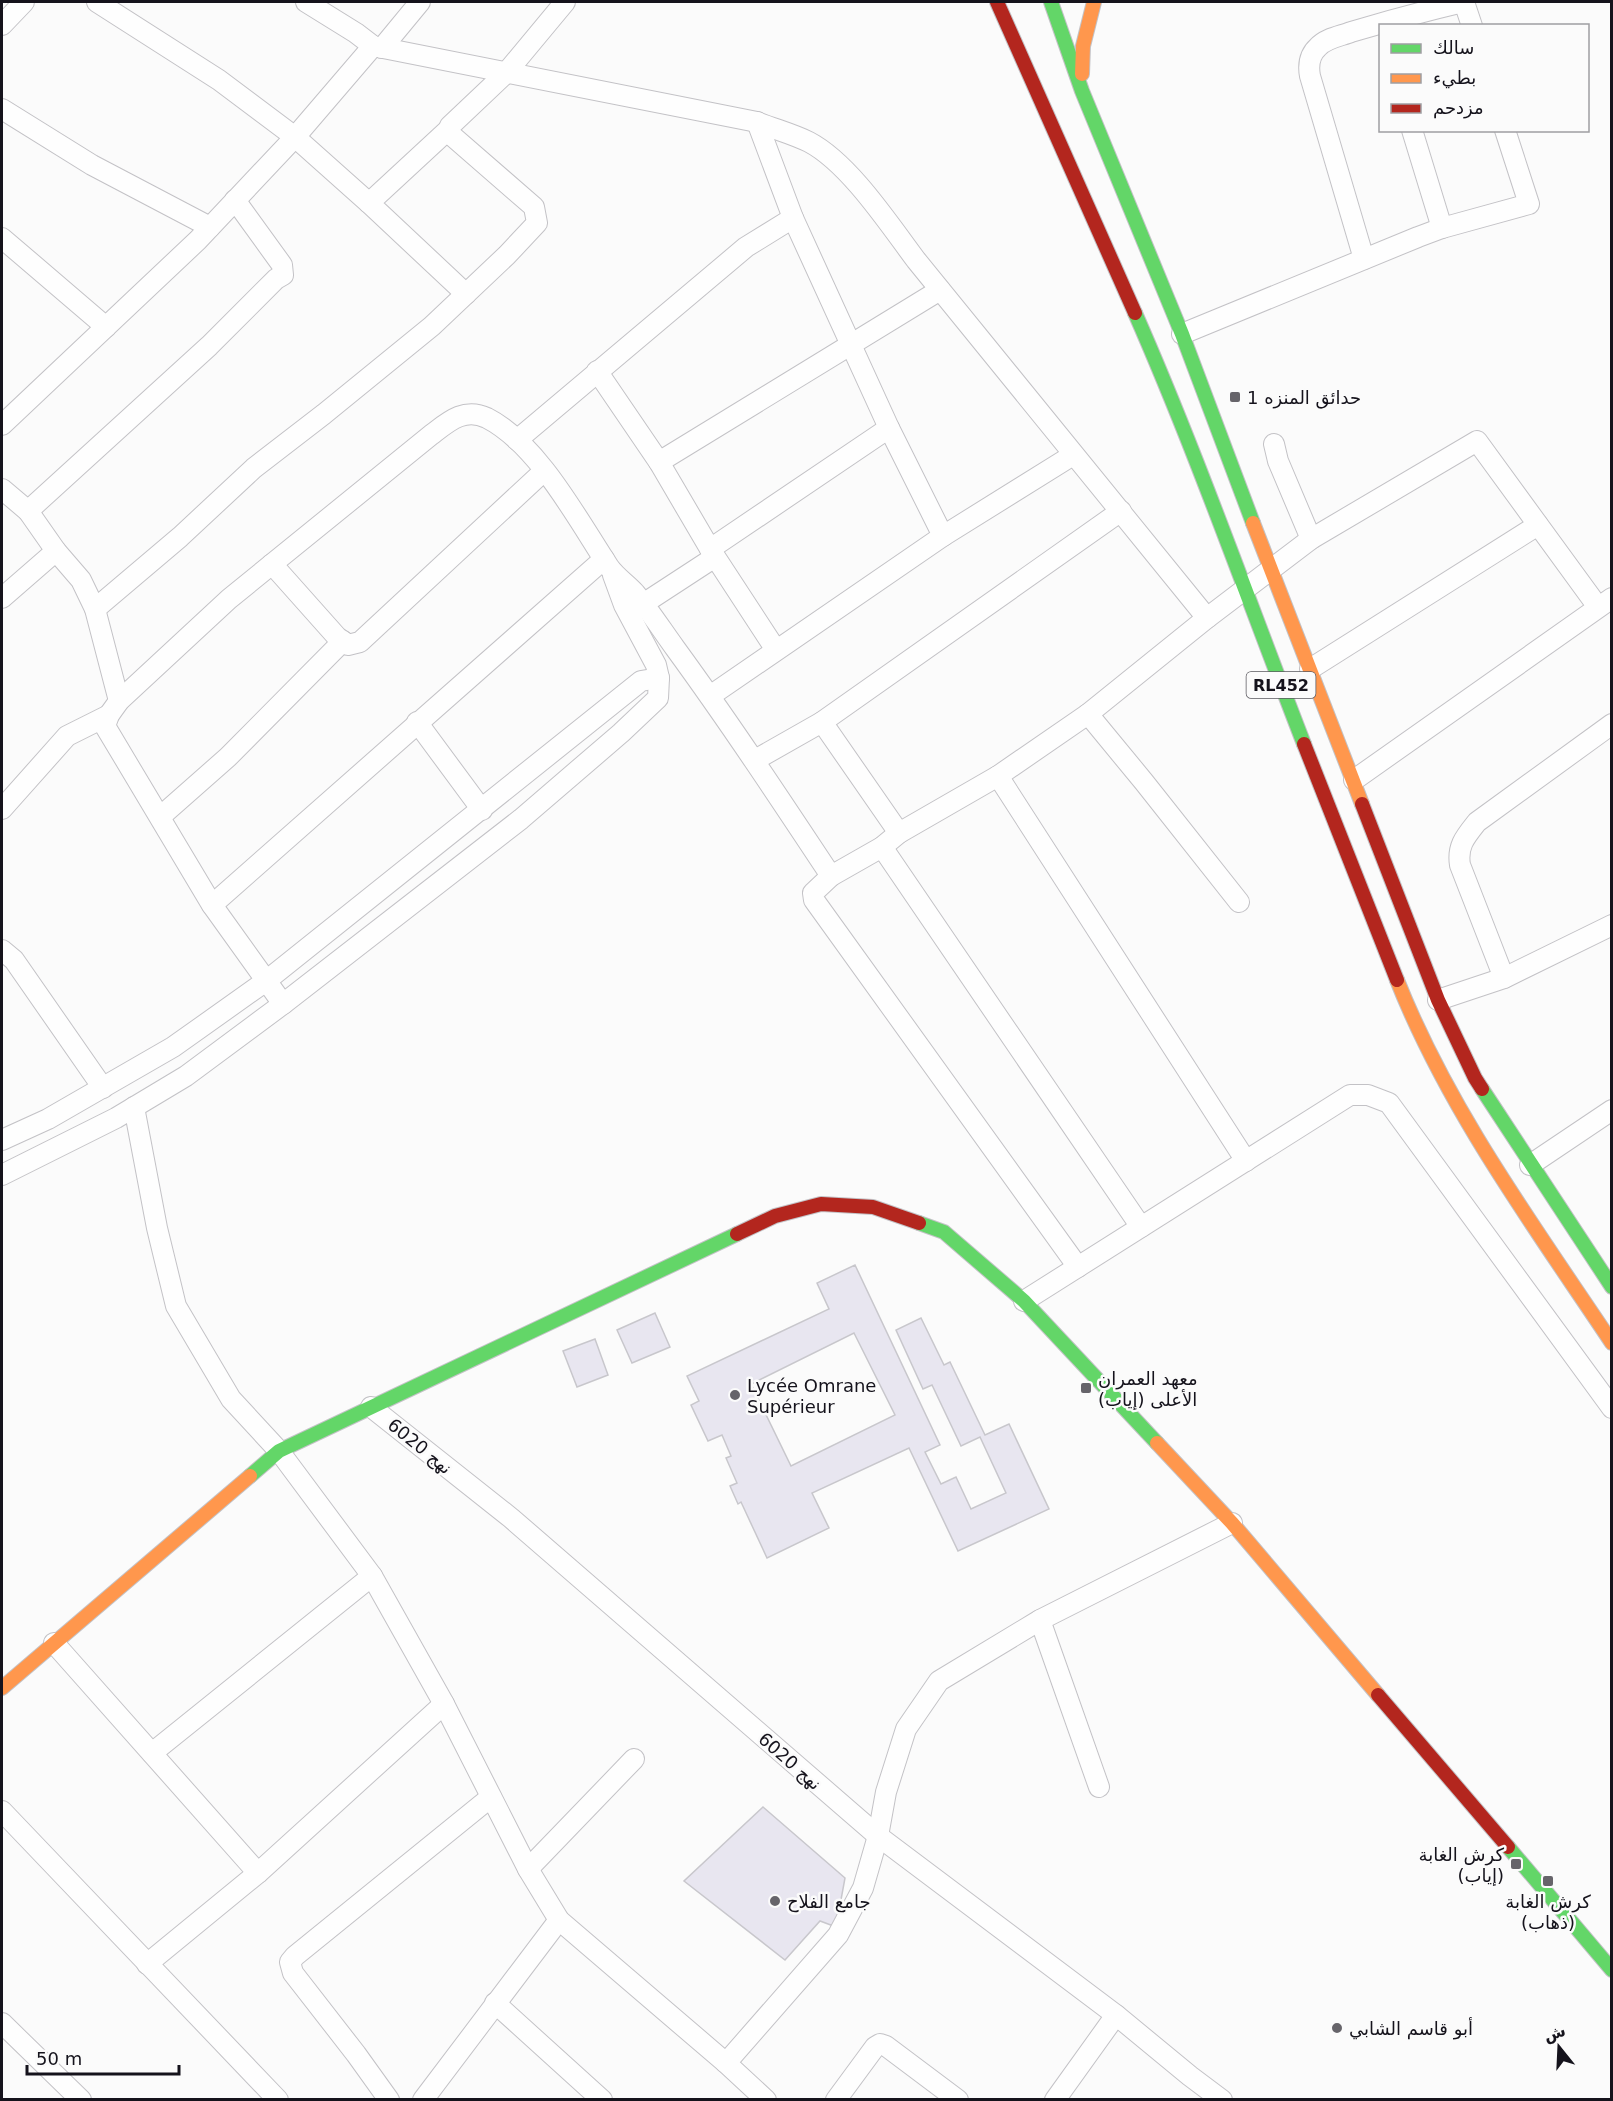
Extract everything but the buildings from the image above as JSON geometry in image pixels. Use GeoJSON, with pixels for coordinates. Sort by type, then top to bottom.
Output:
{"type":"FeatureCollection","features":[{"type":"Feature","properties":{"kind":"main road","name":"RL452"},"geometry":{"type":"LineString","coordinates":[[998,2],[1173,400],[1244,591],[1406,1002],[1448,1088],[1512,1193],[1611,1343]]}},
{"type":"Feature","properties":{"kind":"main road"},"geometry":{"type":"LineString","coordinates":[[1008,25],[1012,2]]}},
{"type":"Feature","properties":{"kind":"main road"},"geometry":{"type":"LineString","coordinates":[[1035,2],[1056,4]]}},
{"type":"Feature","properties":{"kind":"main road"},"geometry":{"type":"LineString","coordinates":[[1082,91],[1083,46],[1094,2]]}},
{"type":"Feature","properties":{"kind":"main road","name":"RL452"},"geometry":{"type":"LineString","coordinates":[[1056,4],[1082,91],[1182,334],[1438,1000],[1475,1078],[1611,1287]]}},
{"type":"Feature","properties":{"kind":"main road"},"geometry":{"type":"LineString","coordinates":[[2,1688],[279,1451],[775,1216],[821,1204],[873,1207],[944,1232],[1024,1301],[1232,1523],[1611,1970]]}},
{"type":"Feature","properties":{"kind":"street"},"geometry":{"type":"LineString","coordinates":[[2,25],[24,2]]}},
{"type":"Feature","properties":{"kind":"street"},"geometry":{"type":"LineString","coordinates":[[97,2],[219,80],[295,137],[466,294]]}},
{"type":"Feature","properties":{"kind":"street"},"geometry":{"type":"LineString","coordinates":[[306,2],[378,47],[757,122],[810,143],[836,161],[877,207],[940,290],[1207,618]]}},
{"type":"Feature","properties":{"kind":"street"},"geometry":{"type":"LineString","coordinates":[[2,425],[210,227],[420,2]]}},
{"type":"Feature","properties":{"kind":"street"},"geometry":{"type":"LineString","coordinates":[[369,203],[506,73],[565,2]]}},
{"type":"Feature","properties":{"kind":"street"},"geometry":{"type":"LineString","coordinates":[[1392,24],[1463,2],[1471,24]]}},
{"type":"Feature","properties":{"kind":"street"},"geometry":{"type":"LineString","coordinates":[[1364,260],[1308,65],[1318,46],[1328,40],[1379,28]]}},
{"type":"Feature","properties":{"kind":"street"},"geometry":{"type":"LineString","coordinates":[[2,109],[92,165],[210,227]]}},
{"type":"Feature","properties":{"kind":"street"},"geometry":{"type":"LineString","coordinates":[[757,122],[793,218],[889,428],[943,536]]}},
{"type":"Feature","properties":{"kind":"street"},"geometry":{"type":"LineString","coordinates":[[95,609],[180,537],[254,468],[432,326],[537,224],[534,207],[450,134],[448,129]]}},
{"type":"Feature","properties":{"kind":"street"},"geometry":{"type":"LineString","coordinates":[[1413,132],[1442,228]]}},
{"type":"Feature","properties":{"kind":"street"},"geometry":{"type":"LineString","coordinates":[[1182,334],[1442,228],[1528,204],[1506,132]]}},
{"type":"Feature","properties":{"kind":"street"},"geometry":{"type":"LineString","coordinates":[[28,512],[209,346],[276,279],[283,275],[282,265],[235,200]]}},
{"type":"Feature","properties":{"kind":"street"},"geometry":{"type":"LineString","coordinates":[[517,440],[746,247],[793,218]]}},
{"type":"Feature","properties":{"kind":"street"},"geometry":{"type":"LineString","coordinates":[[2,238],[106,327]]}},
{"type":"Feature","properties":{"kind":"street"},"geometry":{"type":"LineString","coordinates":[[659,462],[940,290]]}},
{"type":"Feature","properties":{"kind":"street"},"geometry":{"type":"LineString","coordinates":[[597,371],[659,462],[713,553],[776,650]]}},
{"type":"Feature","properties":{"kind":"street"},"geometry":{"type":"LineString","coordinates":[[2,809],[67,736],[114,708],[229,599],[450,420],[464,413],[474,413],[487,418],[517,440],[570,504],[608,564],[635,593],[755,760],[831,876]]}},
{"type":"Feature","properties":{"kind":"street"},"geometry":{"type":"LineString","coordinates":[[643,604],[889,428]]}},
{"type":"Feature","properties":{"kind":"street"},"geometry":{"type":"LineString","coordinates":[[1078,1267],[813,897],[813,893],[831,876],[882,847],[899,833],[998,776],[1088,714],[1207,618],[1311,539],[1477,441],[1538,525],[1605,603],[1354,780]]}},
{"type":"Feature","properties":{"kind":"street"},"geometry":{"type":"LineString","coordinates":[[1274,444],[1278,460],[1311,539]]}},
{"type":"Feature","properties":{"kind":"street"},"geometry":{"type":"LineString","coordinates":[[710,696],[943,536],[1073,455]]}},
{"type":"Feature","properties":{"kind":"street"},"geometry":{"type":"LineString","coordinates":[[272,564],[343,641],[348,645],[360,642],[544,471]]}},
{"type":"Feature","properties":{"kind":"street"},"geometry":{"type":"LineString","coordinates":[[2,489],[28,512],[56,551],[81,580],[95,609],[114,708],[105,726],[212,905],[283,1004]]}},
{"type":"Feature","properties":{"kind":"street"},"geometry":{"type":"LineString","coordinates":[[755,760],[822,722],[1121,511]]}},
{"type":"Feature","properties":{"kind":"street"},"geometry":{"type":"LineString","coordinates":[[1310,669],[1538,525]]}},
{"type":"Feature","properties":{"kind":"street"},"geometry":{"type":"LineString","coordinates":[[2,598],[56,551]]}},
{"type":"Feature","properties":{"kind":"street"},"geometry":{"type":"LineString","coordinates":[[2,1175],[66,1144],[186,1076],[283,1004],[521,819],[658,698],[659,678],[656,665],[624,605],[608,564]]}},
{"type":"Feature","properties":{"kind":"street"},"geometry":{"type":"LineString","coordinates":[[212,905],[417,722],[608,564]]}},
{"type":"Feature","properties":{"kind":"street"},"geometry":{"type":"LineString","coordinates":[[160,816],[228,757],[343,641]]}},
{"type":"Feature","properties":{"kind":"street"},"geometry":{"type":"LineString","coordinates":[[2,1140],[48,1119],[173,1047],[266,981],[641,681],[659,678]]}},
{"type":"Feature","properties":{"kind":"street"},"geometry":{"type":"LineString","coordinates":[[1088,714],[1239,902]]}},
{"type":"Feature","properties":{"kind":"street"},"geometry":{"type":"LineString","coordinates":[[417,722],[482,810]]}},
{"type":"Feature","properties":{"kind":"street"},"geometry":{"type":"LineString","coordinates":[[822,722],[899,833]]}},
{"type":"Feature","properties":{"kind":"street"},"geometry":{"type":"LineString","coordinates":[[1504,978],[1460,865],[1458,853],[1461,842],[1477,822],[1611,724]]}},
{"type":"Feature","properties":{"kind":"street"},"geometry":{"type":"LineString","coordinates":[[998,776],[1246,1161]]}},
{"type":"Feature","properties":{"kind":"street"},"geometry":{"type":"LineString","coordinates":[[882,847],[1141,1227]]}},
{"type":"Feature","properties":{"kind":"street"},"geometry":{"type":"LineString","coordinates":[[1438,1000],[1504,978],[1611,925]]}},
{"type":"Feature","properties":{"kind":"street"},"geometry":{"type":"LineString","coordinates":[[2,950],[14,960],[103,1088]]}},
{"type":"Feature","properties":{"kind":"street"},"geometry":{"type":"LineString","coordinates":[[1024,1301],[1350,1095],[1368,1095],[1389,1103],[1611,1408]]}},
{"type":"Feature","properties":{"kind":"street"},"geometry":{"type":"LineString","coordinates":[[134,1107],[157,1228],[176,1306],[231,1399],[279,1451],[372,1576],[444,1704],[528,1869],[558,1920],[726,2063],[766,2100]]}},
{"type":"Feature","properties":{"kind":"street"},"geometry":{"type":"LineString","coordinates":[[1530,1165],[1611,1110]]}},
{"type":"Feature","properties":{"kind":"street","name":"نهج 6020"},"geometry":{"type":"LineString","coordinates":[[371,1407],[511,1518],[878,1836],[1116,2015],[1222,2100]]}},
{"type":"Feature","properties":{"kind":"street"},"geometry":{"type":"LineString","coordinates":[[726,2063],[838,1935],[848,1919],[863,1888],[878,1836],[886,1792],[906,1729],[939,1681],[1040,1620],[1232,1523]]}},
{"type":"Feature","properties":{"kind":"street"},"geometry":{"type":"LineString","coordinates":[[152,1753],[372,1576]]}},
{"type":"Feature","properties":{"kind":"street"},"geometry":{"type":"LineString","coordinates":[[1040,1620],[1099,1786]]}},
{"type":"Feature","properties":{"kind":"street"},"geometry":{"type":"LineString","coordinates":[[54,1643],[258,1873]]}},
{"type":"Feature","properties":{"kind":"street"},"geometry":{"type":"LineString","coordinates":[[147,1964],[258,1873],[444,1704]]}},
{"type":"Feature","properties":{"kind":"street"},"geometry":{"type":"LineString","coordinates":[[528,1869],[634,1759]]}},
{"type":"Feature","properties":{"kind":"street"},"geometry":{"type":"LineString","coordinates":[[389,2100],[293,1972],[290,1962],[491,1797]]}},
{"type":"Feature","properties":{"kind":"street"},"geometry":{"type":"LineString","coordinates":[[2,1811],[278,2100]]}},
{"type":"Feature","properties":{"kind":"street"},"geometry":{"type":"LineString","coordinates":[[423,2100],[558,1920]]}},
{"type":"Feature","properties":{"kind":"street"},"geometry":{"type":"LineString","coordinates":[[495,2004],[598,2098]]}},
{"type":"Feature","properties":{"kind":"street"},"geometry":{"type":"LineString","coordinates":[[1055,2100],[1116,2015]]}},
{"type":"Feature","properties":{"kind":"street"},"geometry":{"type":"LineString","coordinates":[[2,2023],[81,2100]]}},
{"type":"Feature","properties":{"kind":"street"},"geometry":{"type":"LineString","coordinates":[[836,2100],[875,2047],[880,2044],[886,2046],[958,2100]]}},
{"type":"Feature","properties":{"kind":"traffic: fast"},"geometry":{"type":"LineString","coordinates":[[1051,2],[1082,91],[1182,334],[1253,523]]}},
{"type":"Feature","properties":{"kind":"traffic: fast"},"geometry":{"type":"LineString","coordinates":[[1135,313],[1201,473],[1304,744]]}},
{"type":"Feature","properties":{"kind":"traffic: fast"},"geometry":{"type":"LineString","coordinates":[[1482,1089],[1612,1287]]}},
{"type":"Feature","properties":{"kind":"traffic: fast"},"geometry":{"type":"LineString","coordinates":[[919,1223],[944,1232],[1024,1301],[1157,1443]]}},
{"type":"Feature","properties":{"kind":"traffic: fast"},"geometry":{"type":"LineString","coordinates":[[250,1476],[279,1451],[737,1234]]}},
{"type":"Feature","properties":{"kind":"traffic: fast"},"geometry":{"type":"LineString","coordinates":[[1508,1847],[1612,1970]]}},
{"type":"Feature","properties":{"kind":"traffic: slow"},"geometry":{"type":"LineString","coordinates":[[1082,74],[1083,46],[1094,2]]}},
{"type":"Feature","properties":{"kind":"traffic: slow"},"geometry":{"type":"LineString","coordinates":[[1253,523],[1362,804]]}},
{"type":"Feature","properties":{"kind":"traffic: slow"},"geometry":{"type":"LineString","coordinates":[[1397,980],[1418,1028],[1467,1122],[1523,1211],[1612,1343]]}},
{"type":"Feature","properties":{"kind":"traffic: slow"},"geometry":{"type":"LineString","coordinates":[[1157,1443],[1232,1523],[1378,1695]]}},
{"type":"Feature","properties":{"kind":"traffic: slow"},"geometry":{"type":"LineString","coordinates":[[2,1688],[250,1476]]}},
{"type":"Feature","properties":{"kind":"traffic: jam"},"geometry":{"type":"LineString","coordinates":[[997,2],[1135,313]]}},
{"type":"Feature","properties":{"kind":"traffic: jam"},"geometry":{"type":"LineString","coordinates":[[1304,744],[1397,980]]}},
{"type":"Feature","properties":{"kind":"traffic: jam"},"geometry":{"type":"LineString","coordinates":[[1362,804],[1438,1000],[1482,1089]]}},
{"type":"Feature","properties":{"kind":"traffic: jam"},"geometry":{"type":"LineString","coordinates":[[737,1234],[775,1216],[821,1204],[873,1207],[919,1223]]}},
{"type":"Feature","properties":{"kind":"traffic: jam"},"geometry":{"type":"LineString","coordinates":[[1378,1695],[1508,1847]]}},
{"type":"Feature","properties":{"kind":"place","name":"حدائق المنزه 1"},"geometry":{"type":"Point","coordinates":[1235,397]}},
{"type":"Feature","properties":{"kind":"place","name":"معهد العمران الأعلى (إياب)"},"geometry":{"type":"Point","coordinates":[1086,1388]}},
{"type":"Feature","properties":{"kind":"place","name":"Lycée Omrane Supérieur"},"geometry":{"type":"Point","coordinates":[735,1395]}},
{"type":"Feature","properties":{"kind":"place","name":"كرش الغابة (إياب)"},"geometry":{"type":"Point","coordinates":[1516,1864]}},
{"type":"Feature","properties":{"kind":"place","name":"كرش الغابة (ذهاب)"},"geometry":{"type":"Point","coordinates":[1548,1881]}},
{"type":"Feature","properties":{"kind":"place","name":"جامع الفلاح"},"geometry":{"type":"Point","coordinates":[775,1901]}},
{"type":"Feature","properties":{"kind":"place","name":"أبو قاسم الشابي"},"geometry":{"type":"Point","coordinates":[1337,2028]}}]}
